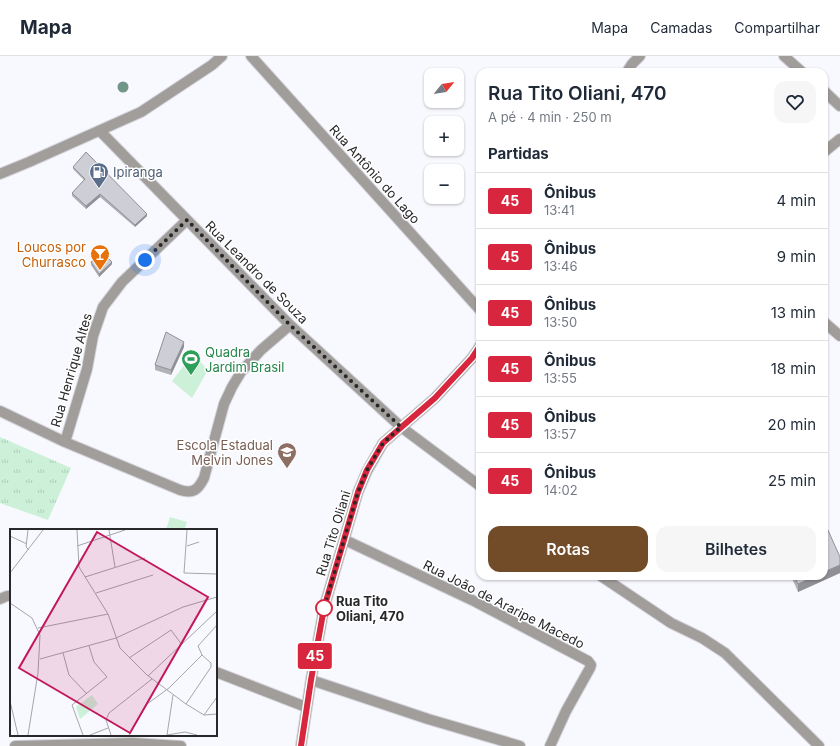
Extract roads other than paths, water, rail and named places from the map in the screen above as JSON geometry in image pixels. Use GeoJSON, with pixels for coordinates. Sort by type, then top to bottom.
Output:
{"type":"FeatureCollection","features":[{"type":"Feature","properties":{"kind":"street"},"geometry":{"type":"LineString","coordinates":[[0,174],[141,112],[212,65],[222,56]]}},
{"type":"Feature","properties":{"kind":"street","name":"Rua Antônio do Lago"},"geometry":{"type":"LineString","coordinates":[[251,56],[476,306]]}},
{"type":"Feature","properties":{"kind":"street"},"geometry":{"type":"LineString","coordinates":[[630,68],[640,56]]}},
{"type":"Feature","properties":{"kind":"street"},"geometry":{"type":"LineString","coordinates":[[784,56],[798,68]]}},
{"type":"Feature","properties":{"kind":"street"},"geometry":{"type":"LineString","coordinates":[[828,95],[840,106]]}},
{"type":"Feature","properties":{"kind":"street","name":"Rua Leandro de Souza"},"geometry":{"type":"LineString","coordinates":[[100,131],[290,325],[401,427],[476,483]]}},
{"type":"Feature","properties":{"kind":"street"},"geometry":{"type":"LineString","coordinates":[[828,148],[840,138]]}},
{"type":"Feature","properties":{"kind":"street","name":"Rua Henrique Altes"},"geometry":{"type":"LineString","coordinates":[[65,442],[87,369],[93,336],[103,306],[122,282],[187,220]]}},
{"type":"Feature","properties":{"kind":"street"},"geometry":{"type":"LineString","coordinates":[[0,411],[65,442],[184,491],[188,492],[197,490],[204,478],[224,404],[232,387],[241,372],[261,350],[290,325]]}},
{"type":"Feature","properties":{"kind":"street"},"geometry":{"type":"LineString","coordinates":[[828,326],[840,336]]}},
{"type":"Feature","properties":{"kind":"street","name":"Rua Tito Oliani"},"geometry":{"type":"LineString","coordinates":[[301,746],[306,707],[324,608],[358,492],[367,470],[383,443],[435,398],[476,352]]}},
{"type":"Feature","properties":{"kind":"street","name":"Rua João de Araripe Macedo"},"geometry":{"type":"LineString","coordinates":[[344,540],[474,602],[588,661],[590,668],[566,711],[550,746]]}},
{"type":"Feature","properties":{"kind":"street"},"geometry":{"type":"LineString","coordinates":[[607,580],[671,623],[702,638],[725,653],[819,746]]}},
{"type":"Feature","properties":{"kind":"street"},"geometry":{"type":"LineString","coordinates":[[0,599],[10,596]]}},
{"type":"Feature","properties":{"kind":"street"},"geometry":{"type":"LineString","coordinates":[[217,672],[306,707]]}},
{"type":"Feature","properties":{"kind":"street"},"geometry":{"type":"LineString","coordinates":[[311,680],[428,719],[520,746]]}},
{"type":"Feature","properties":{"kind":"street"},"geometry":{"type":"LineString","coordinates":[[15,746],[133,743],[181,746]]}},
{"type":"Feature","properties":{"kind":"place","name":"Ipiranga"},"geometry":{"type":"Point","coordinates":[99,189]}},
{"type":"Feature","properties":{"kind":"place","name":"Loucos por Churrasco"},"geometry":{"type":"Point","coordinates":[100,271]}},
{"type":"Feature","properties":{"kind":"place","name":"Quadra Jardim Brasil"},"geometry":{"type":"Point","coordinates":[191,376]}},
{"type":"Feature","properties":{"kind":"place","name":"Escola Estadual Melvin Jones"},"geometry":{"type":"Point","coordinates":[287,469]}},
{"type":"Feature","properties":{"kind":"place","name":"Rua Tito Oliani, 470"},"geometry":{"type":"Point","coordinates":[324,608]}}]}
